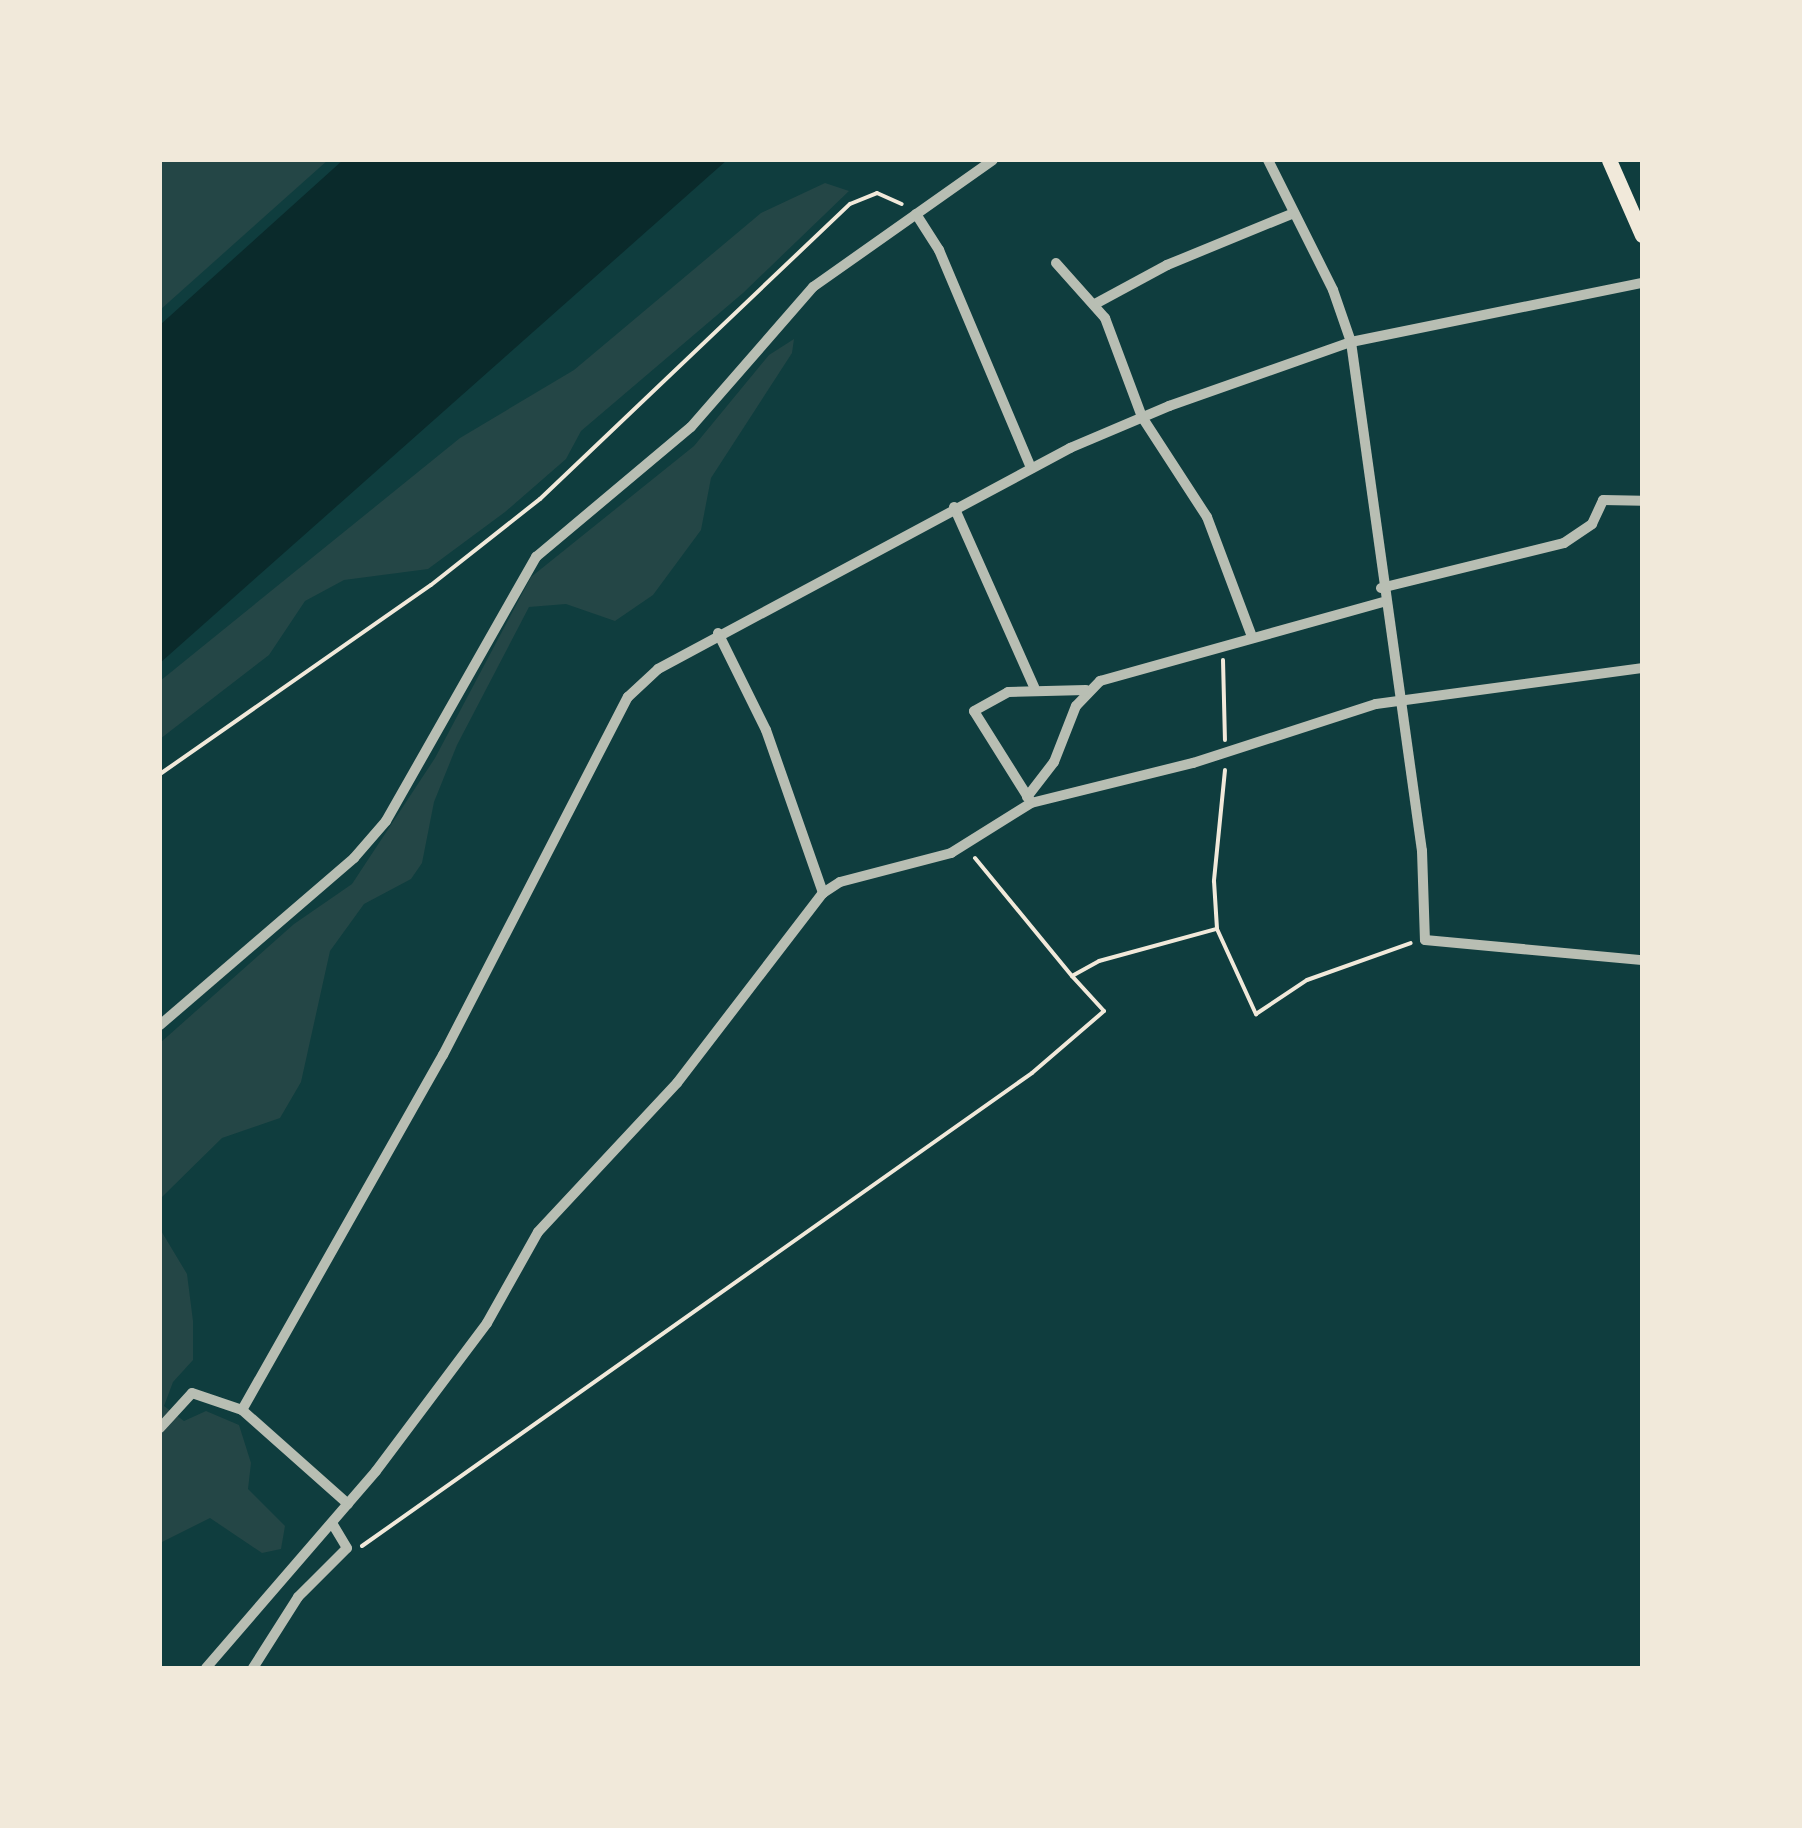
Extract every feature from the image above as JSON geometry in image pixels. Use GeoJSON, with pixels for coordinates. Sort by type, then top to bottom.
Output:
{"type":"FeatureCollection","features":[{"type":"Feature","properties":{"kind":"main road"},"geometry":{"type":"LineString","coordinates":[[1609,160],[1642,234]]}},
{"type":"Feature","properties":{"kind":"street"},"geometry":{"type":"LineString","coordinates":[[160,1025],[354,858],[386,821],[536,557],[691,427],[814,286],[993,160]]}},
{"type":"Feature","properties":{"kind":"street"},"geometry":{"type":"LineString","coordinates":[[1268,160],[1334,290],[1351,342],[1380,588],[1401,700],[1422,851],[1425,940],[1642,960]]}},
{"type":"Feature","properties":{"kind":"street"},"geometry":{"type":"LineString","coordinates":[[916,214],[939,250],[1031,468]]}},
{"type":"Feature","properties":{"kind":"street"},"geometry":{"type":"LineString","coordinates":[[1095,304],[1167,266],[1294,214]]}},
{"type":"Feature","properties":{"kind":"street"},"geometry":{"type":"LineString","coordinates":[[1056,263],[1095,304],[1142,418],[1207,517],[1251,634]]}},
{"type":"Feature","properties":{"kind":"street"},"geometry":{"type":"LineString","coordinates":[[242,1410],[443,1056],[628,697],[658,668],[954,507],[1142,418],[1351,342],[1642,283]]}},
{"type":"Feature","properties":{"kind":"street"},"geometry":{"type":"LineString","coordinates":[[1380,588],[1564,543],[1592,524],[1603,500],[1642,501]]}},
{"type":"Feature","properties":{"kind":"street"},"geometry":{"type":"LineString","coordinates":[[954,507],[1034,687]]}},
{"type":"Feature","properties":{"kind":"street"},"geometry":{"type":"LineString","coordinates":[[1029,800],[974,711],[1008,692],[1034,687],[1086,690],[1134,667],[1382,602]]}},
{"type":"Feature","properties":{"kind":"street"},"geometry":{"type":"LineString","coordinates":[[718,632],[773,747],[823,893]]}},
{"type":"Feature","properties":{"kind":"street"},"geometry":{"type":"LineString","coordinates":[[1029,800],[1225,754],[1401,700],[1642,668]]}},
{"type":"Feature","properties":{"kind":"street"},"geometry":{"type":"LineString","coordinates":[[206,1668],[348,1504],[487,1323],[538,1232],[677,1082],[823,893],[840,882],[968,845],[1029,800],[1054,762],[1086,690]]}},
{"type":"Feature","properties":{"kind":"street"},"geometry":{"type":"LineString","coordinates":[[160,1428],[192,1392],[242,1410],[348,1504]]}},
{"type":"Feature","properties":{"kind":"street"},"geometry":{"type":"LineString","coordinates":[[254,1668],[298,1597],[347,1548],[332,1523]]}},
{"type":"Feature","properties":{"kind":"path"},"geometry":{"type":"LineString","coordinates":[[160,774],[431,585],[540,499],[850,204],[876,193],[916,214]]}},
{"type":"Feature","properties":{"kind":"path"},"geometry":{"type":"LineString","coordinates":[[1222,642],[1225,754],[1217,929],[1256,1014],[1307,980],[1425,940]]}},
{"type":"Feature","properties":{"kind":"path"},"geometry":{"type":"LineString","coordinates":[[347,1548],[386,1532],[1032,1073],[1104,1011],[968,845]]}},
{"type":"Feature","properties":{"kind":"path"},"geometry":{"type":"LineString","coordinates":[[1072,976],[1099,961],[1217,929]]}},
{"type":"Feature","properties":{"kind":"shaded area"},"geometry":{"type":"Polygon","coordinates":[[[160,160],[328,160],[160,310],[160,160]]]}},
{"type":"Feature","properties":{"kind":"shaded area"},"geometry":{"type":"Polygon","coordinates":[[[343,160],[727,160],[160,663],[160,325],[343,160]]]}},
{"type":"Feature","properties":{"kind":"shaded area"},"geometry":{"type":"Polygon","coordinates":[[[825,183],[849,191],[743,293],[581,431],[566,459],[505,512],[428,569],[344,580],[305,601],[269,655],[160,739],[160,681],[460,438],[574,370],[761,213],[825,183]]]}},
{"type":"Feature","properties":{"kind":"shaded area"},"geometry":{"type":"Polygon","coordinates":[[[794,339],[792,353],[711,478],[701,530],[653,595],[615,621],[566,604],[529,607],[457,745],[434,802],[422,863],[411,879],[364,904],[330,951],[301,1082],[280,1118],[222,1138],[162,1197],[160,1211],[160,1043],[294,924],[352,884],[435,758],[531,577],[694,446],[769,355],[794,339]]]}},
{"type":"Feature","properties":{"kind":"shaded area"},"geometry":{"type":"Polygon","coordinates":[[[160,1229],[187,1274],[193,1321],[193,1360],[173,1382],[164,1406],[184,1421],[206,1411],[239,1425],[251,1463],[248,1489],[285,1526],[281,1549],[262,1553],[210,1518],[160,1543],[160,1229]]]}}]}
